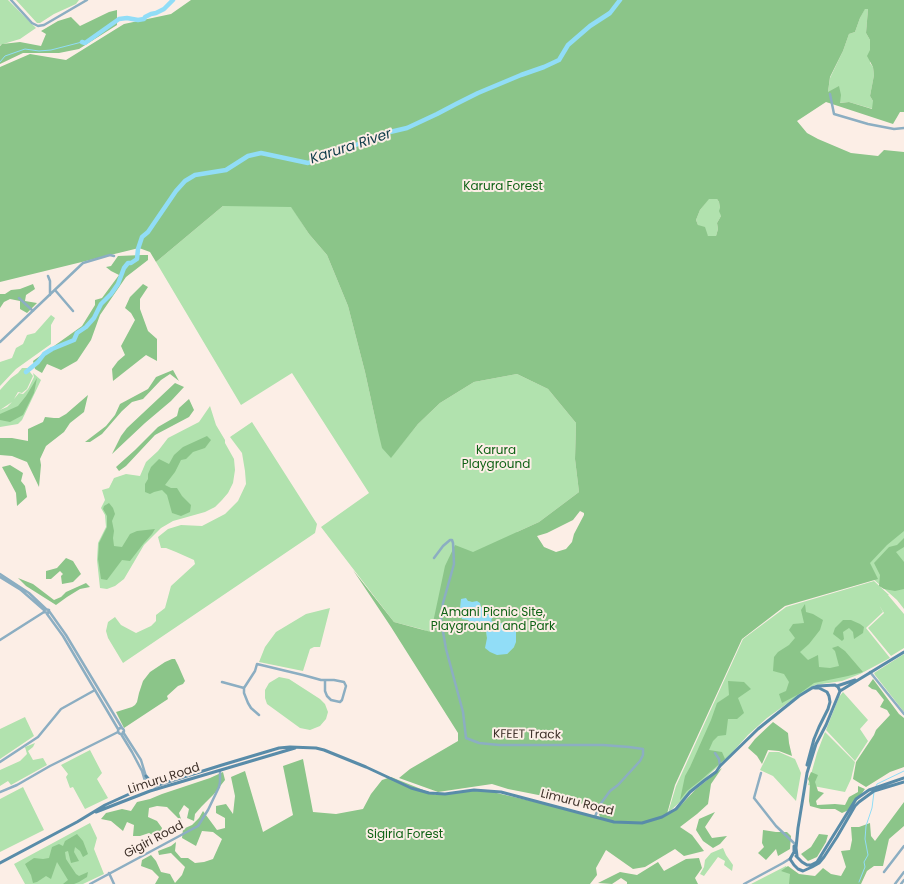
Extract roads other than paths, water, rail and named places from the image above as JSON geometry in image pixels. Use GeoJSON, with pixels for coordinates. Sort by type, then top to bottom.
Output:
{"type":"FeatureCollection","features":[{"type":"Feature","properties":{"kind":"main road"},"geometry":{"type":"LineString","coordinates":[[794,859],[807,773],[816,744],[840,691],[904,652]]}},
{"type":"Feature","properties":{"kind":"main road"},"geometry":{"type":"LineString","coordinates":[[840,691],[837,686],[859,679]]}},
{"type":"Feature","properties":{"kind":"main road","name":"Limuru Road"},"geometry":{"type":"LineString","coordinates":[[94,812],[222,765],[279,748],[298,747],[316,748],[334,754],[422,792],[433,794],[474,790],[501,792],[614,822],[642,823],[662,817],[676,809],[690,792],[716,772],[758,729],[799,696],[812,688],[822,685],[837,686]]}},
{"type":"Feature","properties":{"kind":"main road"},"geometry":{"type":"LineString","coordinates":[[831,685],[828,688],[830,705],[816,733],[803,788],[795,844],[794,859],[797,868],[803,871],[819,863],[838,837],[855,806],[865,796],[877,789],[904,782]]}},
{"type":"Feature","properties":{"kind":"main road"},"geometry":{"type":"LineString","coordinates":[[812,688],[817,688],[833,697],[838,696]]}},
{"type":"Feature","properties":{"kind":"main road","name":"Limuru Road"},"geometry":{"type":"LineString","coordinates":[[0,862],[109,803],[145,787],[220,770],[298,747]]}},
{"type":"Feature","properties":{"kind":"main road"},"geometry":{"type":"LineString","coordinates":[[146,778],[154,784],[178,779]]}},
{"type":"Feature","properties":{"kind":"main road"},"geometry":{"type":"LineString","coordinates":[[146,778],[144,790],[147,792]]}},
{"type":"Feature","properties":{"kind":"main road"},"geometry":{"type":"LineString","coordinates":[[794,859],[807,865],[816,862],[821,857],[856,799],[863,794],[904,778]]}},
{"type":"Feature","properties":{"kind":"main road"},"geometry":{"type":"LineString","coordinates":[[152,785],[154,789],[152,791]]}},
{"type":"Feature","properties":{"kind":"street"},"geometry":{"type":"LineString","coordinates":[[11,0],[32,23],[38,26],[44,25],[85,1]]}},
{"type":"Feature","properties":{"kind":"street"},"geometry":{"type":"LineString","coordinates":[[830,94],[834,114],[868,124],[894,129],[904,128]]}},
{"type":"Feature","properties":{"kind":"street"},"geometry":{"type":"LineString","coordinates":[[0,342],[83,263],[110,255],[114,256]]}},
{"type":"Feature","properties":{"kind":"street"},"geometry":{"type":"LineString","coordinates":[[48,276],[50,295]]}},
{"type":"Feature","properties":{"kind":"street"},"geometry":{"type":"LineString","coordinates":[[55,290],[73,311]]}},
{"type":"Feature","properties":{"kind":"street"},"geometry":{"type":"LineString","coordinates":[[19,298],[33,311]]}},
{"type":"Feature","properties":{"kind":"street","name":"KFEET Track"},"geometry":{"type":"LineString","coordinates":[[434,558],[443,546],[452,540],[454,564],[443,603],[441,620],[446,650],[463,712],[466,738],[499,745],[603,745],[643,749],[640,761],[610,791],[599,806],[595,817]]}},
{"type":"Feature","properties":{"kind":"street"},"geometry":{"type":"LineString","coordinates":[[0,575],[29,593],[66,634],[120,731]]}},
{"type":"Feature","properties":{"kind":"street"},"geometry":{"type":"LineString","coordinates":[[0,640],[46,611]]}},
{"type":"Feature","properties":{"kind":"street"},"geometry":{"type":"LineString","coordinates":[[46,611],[120,731],[141,760],[146,778],[152,785]]}},
{"type":"Feature","properties":{"kind":"street"},"geometry":{"type":"LineString","coordinates":[[259,715],[251,708],[244,693],[244,688],[255,671],[257,664],[325,681],[344,682],[346,686],[340,702],[333,701],[326,694],[325,681]]}},
{"type":"Feature","properties":{"kind":"street"},"geometry":{"type":"LineString","coordinates":[[870,672],[904,714]]}},
{"type":"Feature","properties":{"kind":"street"},"geometry":{"type":"LineString","coordinates":[[222,682],[244,688]]}},
{"type":"Feature","properties":{"kind":"street"},"geometry":{"type":"LineString","coordinates":[[0,762],[38,737],[61,709],[96,690]]}},
{"type":"Feature","properties":{"kind":"street"},"geometry":{"type":"LineString","coordinates":[[0,792],[120,731]]}},
{"type":"Feature","properties":{"kind":"street"},"geometry":{"type":"LineString","coordinates":[[715,753],[719,759],[720,766]]}},
{"type":"Feature","properties":{"kind":"street","name":"Gigiri Road"},"geometry":{"type":"LineString","coordinates":[[90,884],[198,826],[219,787],[222,765]]}},
{"type":"Feature","properties":{"kind":"street"},"geometry":{"type":"LineString","coordinates":[[215,768],[220,770]]}},
{"type":"Feature","properties":{"kind":"street"},"geometry":{"type":"LineString","coordinates":[[761,774],[754,798],[776,826],[795,844]]}},
{"type":"Feature","properties":{"kind":"street"},"geometry":{"type":"LineString","coordinates":[[884,872],[904,846]]}},
{"type":"Feature","properties":{"kind":"street"},"geometry":{"type":"LineString","coordinates":[[744,884],[794,859]]}},
{"type":"Feature","properties":{"kind":"street"},"geometry":{"type":"LineString","coordinates":[[895,884],[904,872]]}},
{"type":"Feature","properties":{"kind":"street"},"geometry":{"type":"LineString","coordinates":[[109,873],[114,884]]}},
{"type":"Feature","properties":{"kind":"street"},"geometry":{"type":"LineString","coordinates":[[901,884],[904,880]]}},
{"type":"Feature","properties":{"kind":"water"},"geometry":{"type":"Polygon","coordinates":[[[466,598],[468,601],[480,603],[481,607],[485,609],[483,612],[485,616],[489,614],[494,616],[491,620],[493,622],[516,623],[516,642],[507,654],[497,655],[485,648],[487,638],[483,624],[479,625],[462,619],[460,610],[461,599],[466,598]]]}},
{"type":"Feature","properties":{"kind":"waterway"},"geometry":{"type":"LineString","coordinates":[[82,42],[85,43],[119,19],[144,19],[164,9],[173,0]]}},
{"type":"Feature","properties":{"kind":"waterway","name":"Karura River"},"geometry":{"type":"LineString","coordinates":[[26,372],[44,354],[74,340],[77,333],[94,318],[101,304],[118,284],[124,268],[128,263],[137,259],[142,237],[148,232],[185,181],[195,175],[226,170],[248,156],[261,153],[308,163],[390,132],[407,128],[478,93],[559,60],[568,45],[590,26],[610,13],[620,0]]}},
{"type":"Feature","properties":{"kind":"waterway"},"geometry":{"type":"LineString","coordinates":[[0,62],[5,56],[25,49],[51,50],[82,42]]}},
{"type":"Feature","properties":{"kind":"waterway"},"geometry":{"type":"LineString","coordinates":[[876,786],[904,771]]}},
{"type":"Feature","properties":{"kind":"waterway"},"geometry":{"type":"LineString","coordinates":[[859,882],[865,867],[864,862],[868,855],[865,839],[866,826],[872,808],[874,792]]}},
{"type":"Feature","properties":{"kind":"park label","name":"Karura Forest"},"geometry":{"type":"Point","coordinates":[503,187]}},
{"type":"Feature","properties":{"kind":"park label","name":"Karura Playground"},"geometry":{"type":"Point","coordinates":[496,458]}},
{"type":"Feature","properties":{"kind":"park label","name":"Amani Picnic Site, Playground and Park"},"geometry":{"type":"Point","coordinates":[493,620]}},
{"type":"Feature","properties":{"kind":"park label","name":"Sigiria Forest"},"geometry":{"type":"Point","coordinates":[405,835]}}]}
